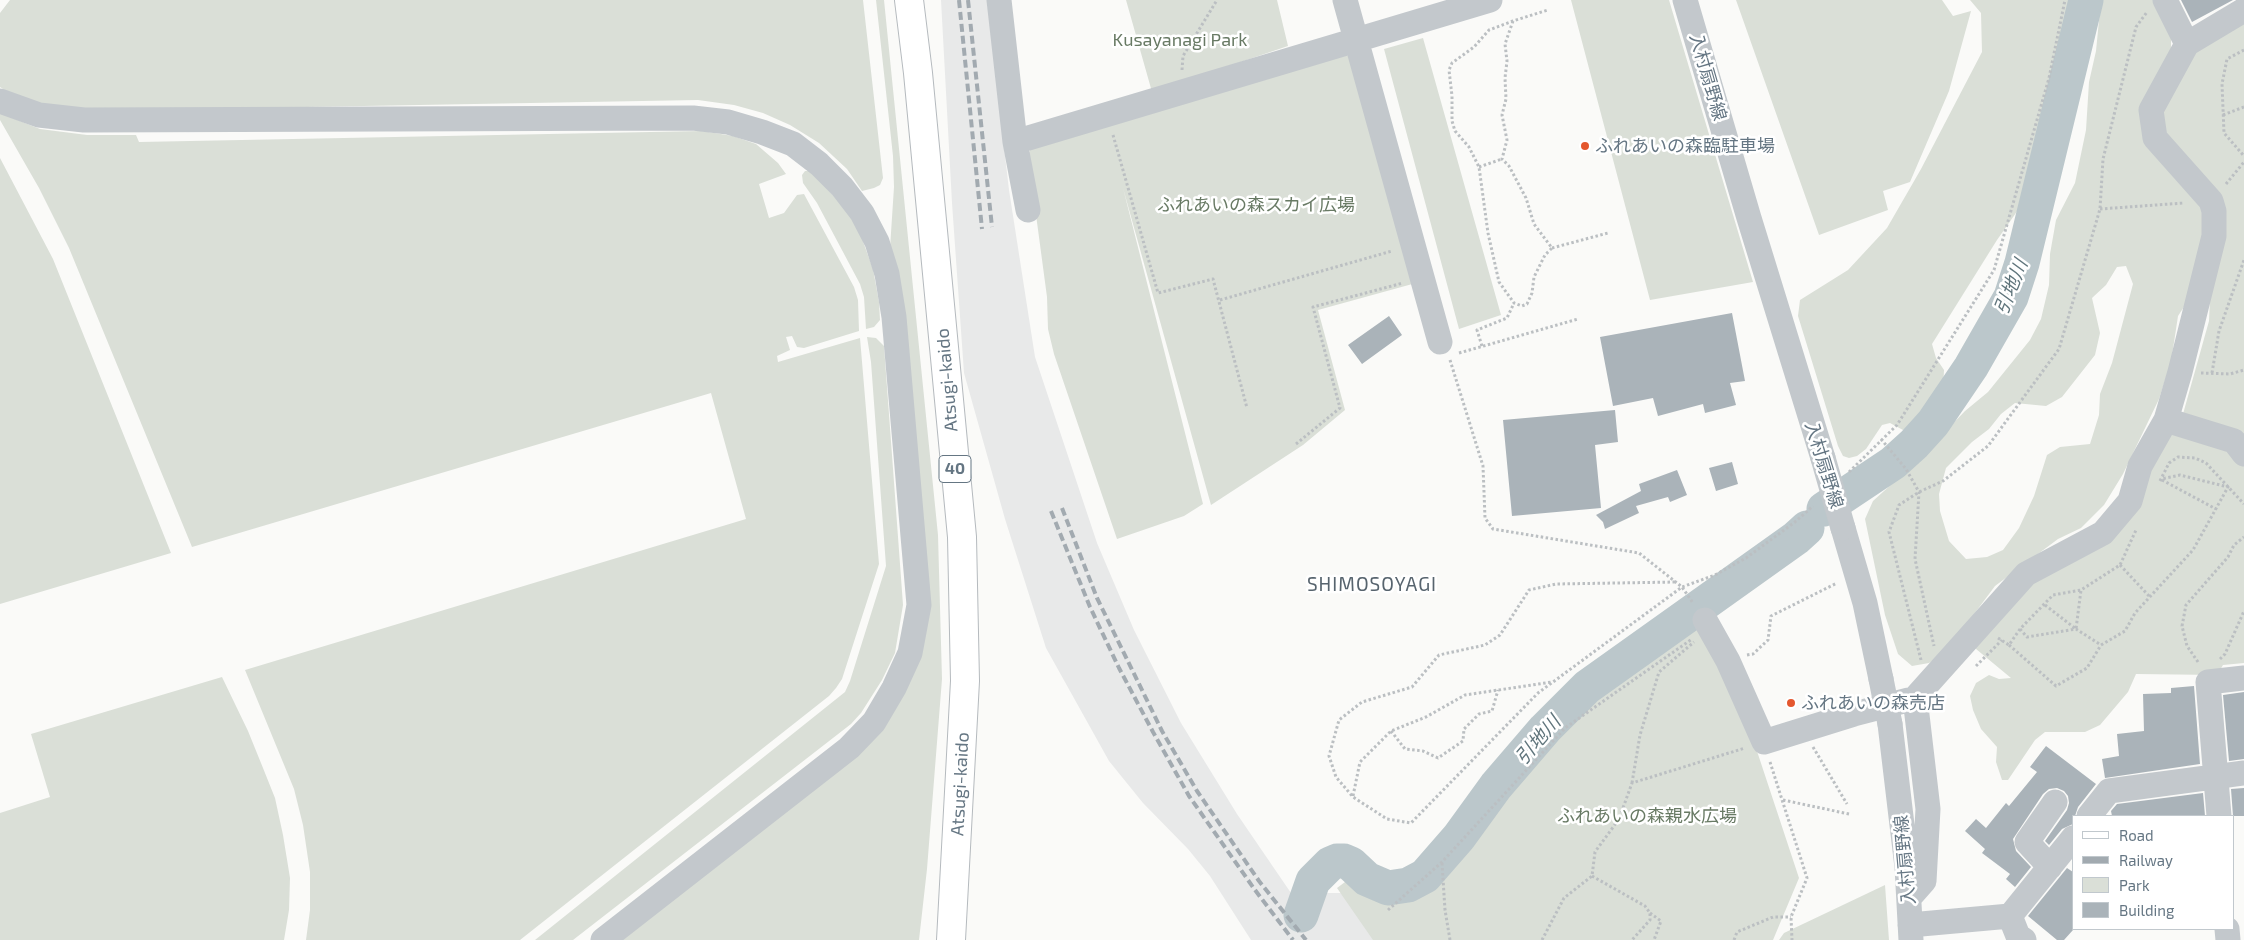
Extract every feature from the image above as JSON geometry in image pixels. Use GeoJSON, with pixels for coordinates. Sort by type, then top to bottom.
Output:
{"type":"FeatureCollection","features":[{"type":"Feature","properties":{"kind":"main road","name":"Atsugi-kaido"},"geometry":{"type":"LineString","coordinates":[[909,0],[918,73],[962,537],[965,681],[951,940]]}},
{"type":"Feature","properties":{"kind":"street"},"geometry":{"type":"LineString","coordinates":[[999,0],[1014,142],[1028,210]]}},
{"type":"Feature","properties":{"kind":"street"},"geometry":{"type":"LineString","coordinates":[[1345,0],[1444,349]]}},
{"type":"Feature","properties":{"kind":"street"},"geometry":{"type":"LineString","coordinates":[[1014,142],[1490,0]]}},
{"type":"Feature","properties":{"kind":"street","name":"入村扇野線"},"geometry":{"type":"LineString","coordinates":[[1685,0],[1749,218],[1844,528],[1867,612],[1890,724],[1907,867],[1911,932]]}},
{"type":"Feature","properties":{"kind":"street"},"geometry":{"type":"LineString","coordinates":[[2157,5],[2187,44]]}},
{"type":"Feature","properties":{"kind":"street"},"geometry":{"type":"LineString","coordinates":[[1707,624],[1728,661],[1764,742],[1854,714],[1928,684],[2026,574],[2104,533],[2130,500],[2140,466],[2166,420],[2214,236],[2214,211],[2211,201],[2155,138],[2151,110],[2187,44],[2244,10]]}},
{"type":"Feature","properties":{"kind":"street"},"geometry":{"type":"LineString","coordinates":[[0,101],[39,115],[84,120],[693,118],[728,122],[793,144],[819,164],[842,187],[862,214],[877,242],[888,274],[894,316],[919,605],[910,653],[894,688],[874,722],[849,748],[603,940]]}},
{"type":"Feature","properties":{"kind":"street"},"geometry":{"type":"LineString","coordinates":[[2166,420],[2234,441],[2244,454]]}},
{"type":"Feature","properties":{"kind":"street"},"geometry":{"type":"LineString","coordinates":[[2219,815],[2208,682],[2244,678]]}},
{"type":"Feature","properties":{"kind":"street"},"geometry":{"type":"LineString","coordinates":[[1909,898],[1924,881],[1928,809],[1928,684]]}},
{"type":"Feature","properties":{"kind":"street"},"geometry":{"type":"LineString","coordinates":[[2090,815],[2109,791],[2244,773]]}},
{"type":"Feature","properties":{"kind":"street"},"geometry":{"type":"LineString","coordinates":[[1911,932],[2010,916],[2064,855],[2027,842],[2055,802]]}},
{"type":"Feature","properties":{"kind":"street"},"geometry":{"type":"LineString","coordinates":[[2010,916],[2018,936],[2024,940]]}},
{"type":"Feature","properties":{"kind":"path"},"geometry":{"type":"LineString","coordinates":[[1184,92],[1183,56],[1217,0]]}},
{"type":"Feature","properties":{"kind":"path"},"geometry":{"type":"LineString","coordinates":[[1848,473],[1897,424],[1994,270],[2050,78],[2065,0]]}},
{"type":"Feature","properties":{"kind":"path"},"geometry":{"type":"LineString","coordinates":[[1928,684],[1889,532],[1899,505],[1919,492],[1943,481],[1988,446],[2059,349],[2100,209],[2104,159],[2136,27],[2157,5]]}},
{"type":"Feature","properties":{"kind":"path"},"geometry":{"type":"LineString","coordinates":[[1548,10],[1489,30],[1474,47],[1452,63],[1449,70],[1452,96],[1451,113],[1455,131],[1470,147],[1479,166],[1488,233],[1499,282],[1514,303],[1522,306],[1527,304],[1532,293],[1534,277],[1545,255],[1552,248],[1608,233]]}},
{"type":"Feature","properties":{"kind":"path"},"geometry":{"type":"LineString","coordinates":[[1502,159],[1507,140],[1502,115],[1506,99],[1505,78],[1507,61],[1505,44],[1513,21]]}},
{"type":"Feature","properties":{"kind":"path"},"geometry":{"type":"LineString","coordinates":[[2244,50],[2227,59],[2222,84],[2224,133],[2244,156]]}},
{"type":"Feature","properties":{"kind":"path"},"geometry":{"type":"LineString","coordinates":[[2223,115],[2244,107]]}},
{"type":"Feature","properties":{"kind":"path"},"geometry":{"type":"LineString","coordinates":[[1111,129],[1158,293],[1213,280],[1220,300],[1247,408]]}},
{"type":"Feature","properties":{"kind":"path"},"geometry":{"type":"LineString","coordinates":[[1479,166],[1502,159]]}},
{"type":"Feature","properties":{"kind":"path"},"geometry":{"type":"LineString","coordinates":[[1502,159],[1526,198],[1534,224],[1552,248]]}},
{"type":"Feature","properties":{"kind":"path"},"geometry":{"type":"LineString","coordinates":[[2100,209],[2211,201],[2244,162]]}},
{"type":"Feature","properties":{"kind":"path"},"geometry":{"type":"LineString","coordinates":[[1220,300],[1399,250]]}},
{"type":"Feature","properties":{"kind":"path"},"geometry":{"type":"LineString","coordinates":[[2244,260],[2218,331],[2212,373],[2230,374],[2244,370]]}},
{"type":"Feature","properties":{"kind":"path"},"geometry":{"type":"LineString","coordinates":[[1296,444],[1340,408],[1313,307],[1408,281]]}},
{"type":"Feature","properties":{"kind":"path"},"geometry":{"type":"LineString","coordinates":[[1482,346],[1477,330],[1507,318],[1514,303]]}},
{"type":"Feature","properties":{"kind":"path"},"geometry":{"type":"LineString","coordinates":[[1578,319],[1482,346],[1444,349],[1483,466],[1484,518],[1493,528],[1639,553],[1682,587],[1686,593]]}},
{"type":"Feature","properties":{"kind":"path"},"geometry":{"type":"LineString","coordinates":[[1882,440],[1906,469],[1919,492],[1915,559],[1925,611],[1928,684]]}},
{"type":"Feature","properties":{"kind":"path"},"geometry":{"type":"LineString","coordinates":[[2009,645],[2056,686],[2087,668],[2101,645],[2125,631],[2135,613],[2193,550],[2216,509],[2228,487],[2180,475],[2161,479],[2216,509]]}},
{"type":"Feature","properties":{"kind":"path"},"geometry":{"type":"LineString","coordinates":[[2232,492],[2244,504]]}},
{"type":"Feature","properties":{"kind":"path"},"geometry":{"type":"LineString","coordinates":[[1675,582],[1556,584],[1528,590],[1500,635],[1485,645],[1439,655],[1412,688],[1362,702],[1339,720],[1330,756],[1336,776],[1353,796],[1387,819],[1411,822],[1538,693],[1682,587],[1715,575],[1746,558],[1796,522],[1815,504]]}},
{"type":"Feature","properties":{"kind":"path"},"geometry":{"type":"LineString","coordinates":[[2203,665],[2197,661],[2187,646],[2182,626],[2186,605],[2228,558],[2234,545],[2244,537]]}},
{"type":"Feature","properties":{"kind":"path"},"geometry":{"type":"LineString","coordinates":[[2120,565],[2150,597]]}},
{"type":"Feature","properties":{"kind":"path"},"geometry":{"type":"LineString","coordinates":[[1728,661],[1753,654],[1768,640],[1771,616],[1846,579]]}},
{"type":"Feature","properties":{"kind":"path"},"geometry":{"type":"LineString","coordinates":[[2076,629],[2081,590]]}},
{"type":"Feature","properties":{"kind":"path"},"geometry":{"type":"LineString","coordinates":[[2045,605],[2076,629],[2101,645]]}},
{"type":"Feature","properties":{"kind":"path"},"geometry":{"type":"LineString","coordinates":[[2215,664],[2225,654],[2244,611]]}},
{"type":"Feature","properties":{"kind":"path"},"geometry":{"type":"LineString","coordinates":[[1542,940],[1564,898],[1592,876],[1595,852],[1619,819],[1632,783],[1640,735],[1659,672],[1707,624]]}},
{"type":"Feature","properties":{"kind":"path"},"geometry":{"type":"LineString","coordinates":[[1388,910],[1442,862],[1565,728],[1707,624]]}},
{"type":"Feature","properties":{"kind":"path"},"geometry":{"type":"LineString","coordinates":[[2020,629],[2027,637],[2076,629]]}},
{"type":"Feature","properties":{"kind":"path"},"geometry":{"type":"LineString","coordinates":[[1353,796],[1360,762],[1391,731],[1426,717],[1465,695],[1554,681]]}},
{"type":"Feature","properties":{"kind":"path"},"geometry":{"type":"LineString","coordinates":[[1391,731],[1404,749],[1424,751],[1438,758],[1463,741],[1464,729],[1480,714],[1492,711],[1498,690]]}},
{"type":"Feature","properties":{"kind":"path"},"geometry":{"type":"LineString","coordinates":[[1805,729],[1810,743],[1847,804]]}},
{"type":"Feature","properties":{"kind":"path"},"geometry":{"type":"LineString","coordinates":[[1632,783],[1764,742],[1807,878],[1791,917],[1792,940]]}},
{"type":"Feature","properties":{"kind":"path"},"geometry":{"type":"LineString","coordinates":[[1783,800],[1849,814]]}},
{"type":"Feature","properties":{"kind":"path"},"geometry":{"type":"LineString","coordinates":[[1442,862],[1445,910],[1450,940]]}},
{"type":"Feature","properties":{"kind":"path"},"geometry":{"type":"LineString","coordinates":[[1592,876],[1645,906],[1650,913],[1661,921],[1654,940]]}},
{"type":"Feature","properties":{"kind":"path"},"geometry":{"type":"LineString","coordinates":[[1632,940],[1650,920],[1650,913]]}},
{"type":"Feature","properties":{"kind":"path"},"geometry":{"type":"LineString","coordinates":[[1734,940],[1737,932],[1773,917],[1791,917]]}},
{"type":"Feature","properties":{"kind":"shaded area"},"geometry":{"type":"Polygon","coordinates":[[[941,0],[987,0],[1009,190],[1035,357],[1097,543],[1134,630],[1181,723],[1237,814],[1291,893],[1347,893],[1382,940],[1251,940],[1210,876],[1188,849],[1143,803],[1109,761],[1046,648],[1005,519],[964,373],[952,203],[941,0]]]}},
{"type":"Feature","properties":{"kind":"green space"},"geometry":{"type":"Polygon","coordinates":[[[10,0],[863,0],[883,178],[880,185],[862,191],[847,169],[819,143],[790,125],[763,113],[734,105],[698,100],[84,111],[40,105],[0,87],[0,13],[10,0]]]}},
{"type":"Feature","properties":{"kind":"green space"},"geometry":{"type":"Polygon","coordinates":[[[876,0],[884,0],[938,535],[942,679],[927,869],[919,940],[612,940],[911,680],[890,248],[894,187],[893,156],[876,0]]]}},
{"type":"Feature","properties":{"kind":"green space","name":"Kusayanagi Park"},"geometry":{"type":"Polygon","coordinates":[[[1126,0],[1277,0],[1288,46],[1152,92],[1126,0]]]}},
{"type":"Feature","properties":{"kind":"green space"},"geometry":{"type":"Polygon","coordinates":[[[1571,0],[1669,0],[1753,282],[1650,300],[1571,0]]]}},
{"type":"Feature","properties":{"kind":"green space"},"geometry":{"type":"Polygon","coordinates":[[[1736,0],[1942,0],[1953,16],[1971,11],[1949,91],[1910,182],[1883,191],[1888,210],[1819,235],[1736,0]]]}},
{"type":"Feature","properties":{"kind":"green space"},"geometry":{"type":"Polygon","coordinates":[[[1970,0],[2074,0],[2050,118],[2025,200],[1997,240],[1932,344],[1936,358],[1944,370],[1943,391],[1918,424],[1910,429],[1903,430],[1890,423],[1882,425],[1866,449],[1857,456],[1849,458],[1843,456],[1838,446],[1798,316],[1800,300],[1848,270],[1887,228],[1921,169],[1982,52],[1981,13],[1970,0]]]}},
{"type":"Feature","properties":{"kind":"green space"},"geometry":{"type":"Polygon","coordinates":[[[2101,0],[2160,0],[2171,38],[2171,52],[2244,5],[2244,663],[2223,665],[2217,675],[2136,674],[2128,692],[2100,725],[2085,732],[2045,732],[2035,740],[2008,780],[2002,780],[1996,762],[1997,747],[1981,729],[1973,710],[1970,696],[1976,683],[1989,675],[1999,679],[2011,678],[1970,644],[2028,581],[2085,555],[2183,414],[2209,321],[2210,299],[2195,290],[2178,316],[2171,362],[2159,399],[2123,474],[2104,505],[2081,528],[2058,539],[1995,586],[1945,653],[1929,663],[1912,666],[1898,654],[1885,615],[1865,519],[1873,501],[1916,462],[1965,411],[1988,392],[2030,340],[2041,319],[2049,285],[2050,254],[2056,220],[2075,183],[2086,130],[2089,82],[2096,51],[2101,0]],[[2126,266],[2117,267],[2106,285],[2092,298],[2100,333],[2095,355],[2062,397],[2046,406],[2015,403],[2001,414],[1989,429],[1972,442],[1946,468],[1939,494],[1940,511],[1949,541],[1966,559],[1987,557],[2003,550],[2019,528],[2034,496],[2047,455],[2060,447],[2090,444],[2099,415],[2100,394],[2112,363],[2133,284],[2126,266]]]}},
{"type":"Feature","properties":{"kind":"green space"},"geometry":{"type":"Polygon","coordinates":[[[1423,38],[1501,315],[1459,329],[1384,49],[1423,38]]]}},
{"type":"Feature","properties":{"kind":"green space","name":"ふれあいの森スカイ広場"},"geometry":{"type":"Polygon","coordinates":[[[1342,52],[1356,61],[1416,283],[1318,310],[1345,410],[1303,445],[1211,505],[1123,188],[1203,504],[1184,516],[1117,539],[1054,354],[1048,329],[1047,297],[1028,155],[1032,146],[1342,52]]]}},
{"type":"Feature","properties":{"kind":"green space"},"geometry":{"type":"Polygon","coordinates":[[[0,113],[40,129],[87,135],[136,135],[139,142],[702,131],[733,136],[756,144],[778,163],[786,174],[759,184],[769,218],[784,213],[797,195],[804,194],[854,287],[858,300],[859,331],[804,348],[797,347],[792,336],[786,337],[790,350],[777,356],[778,362],[860,338],[879,564],[842,679],[836,688],[829,696],[520,940],[306,940],[310,910],[310,872],[303,825],[294,789],[245,670],[746,519],[711,393],[192,547],[69,248],[39,188],[0,120],[0,113]]]}},
{"type":"Feature","properties":{"kind":"green space"},"geometry":{"type":"Polygon","coordinates":[[[0,158],[53,259],[171,553],[0,604],[0,158]]]}},
{"type":"Feature","properties":{"kind":"green space"},"geometry":{"type":"Polygon","coordinates":[[[805,171],[811,171],[850,214],[861,236],[873,269],[879,302],[880,320],[874,327],[866,329],[864,297],[860,284],[817,203],[803,183],[802,175],[805,171]]]}},
{"type":"Feature","properties":{"kind":"green space"},"geometry":{"type":"Polygon","coordinates":[[[867,337],[876,338],[884,346],[903,605],[895,653],[882,680],[861,713],[851,724],[573,940],[535,940],[845,692],[886,566],[871,362],[867,337]]]}},
{"type":"Feature","properties":{"kind":"green space","name":"ふれあいの森親水広場"},"geometry":{"type":"Polygon","coordinates":[[[1698,622],[1751,733],[1799,878],[1773,940],[1373,940],[1337,888],[1349,879],[1399,875],[1433,859],[1574,713],[1698,622]]]}},
{"type":"Feature","properties":{"kind":"green space"},"geometry":{"type":"Polygon","coordinates":[[[222,677],[248,731],[275,798],[290,878],[289,910],[284,940],[0,940],[0,813],[50,797],[31,734],[222,677]]]}},
{"type":"Feature","properties":{"kind":"green space"},"geometry":{"type":"Polygon","coordinates":[[[1885,885],[1889,940],[1779,940],[1784,933],[1885,885]]]}},
{"type":"Feature","properties":{"kind":"building"},"geometry":{"type":"Polygon","coordinates":[[[2181,0],[2233,0],[2192,22],[2181,0]]]}},
{"type":"Feature","properties":{"kind":"building"},"geometry":{"type":"Polygon","coordinates":[[[1732,313],[1745,381],[1730,383],[1736,405],[1705,413],[1703,404],[1658,416],[1653,398],[1613,406],[1600,337],[1732,313]]]}},
{"type":"Feature","properties":{"kind":"building"},"geometry":{"type":"Polygon","coordinates":[[[1389,316],[1402,335],[1362,364],[1348,345],[1389,316]]]}},
{"type":"Feature","properties":{"kind":"building"},"geometry":{"type":"Polygon","coordinates":[[[1615,410],[1618,442],[1595,445],[1601,508],[1512,516],[1503,420],[1615,410]]]}},
{"type":"Feature","properties":{"kind":"building"},"geometry":{"type":"Polygon","coordinates":[[[1732,462],[1738,484],[1716,491],[1709,468],[1732,462]]]}},
{"type":"Feature","properties":{"kind":"building"},"geometry":{"type":"Polygon","coordinates":[[[1677,470],[1687,495],[1670,502],[1668,497],[1636,506],[1639,513],[1605,529],[1603,522],[1596,515],[1641,491],[1639,484],[1677,470]]]}},
{"type":"Feature","properties":{"kind":"building"},"geometry":{"type":"Polygon","coordinates":[[[2194,686],[2200,764],[2105,778],[2102,759],[2119,756],[2117,734],[2144,731],[2143,694],[2171,693],[2171,688],[2194,686]]]}},
{"type":"Feature","properties":{"kind":"building"},"geometry":{"type":"Polygon","coordinates":[[[2244,692],[2244,759],[2229,761],[2223,695],[2244,692]]]}},
{"type":"Feature","properties":{"kind":"building"},"geometry":{"type":"Polygon","coordinates":[[[2046,746],[2096,784],[2078,807],[2075,815],[2072,815],[2072,824],[2062,829],[2049,845],[2045,841],[2067,810],[2069,803],[2068,796],[2064,791],[2057,788],[2049,789],[2043,794],[2013,839],[2016,851],[2031,867],[2015,887],[2006,879],[2010,874],[1982,853],[1985,849],[1965,831],[1976,819],[1986,828],[2006,803],[2009,806],[2037,772],[2030,767],[2046,746]]]}},
{"type":"Feature","properties":{"kind":"building"},"geometry":{"type":"Polygon","coordinates":[[[2244,788],[2244,816],[2233,815],[2231,789],[2244,788]]]}},
{"type":"Feature","properties":{"kind":"building"},"geometry":{"type":"Polygon","coordinates":[[[2203,793],[2205,815],[2112,815],[2111,811],[2117,804],[2203,793]]]}},
{"type":"Feature","properties":{"kind":"building"},"geometry":{"type":"Polygon","coordinates":[[[2067,868],[2072,871],[2073,930],[2064,940],[2057,940],[2028,916],[2067,868]]]}},
{"type":"Feature","properties":{"kind":"waterway","name":"引地川"},"geometry":{"type":"LineString","coordinates":[[1824,509],[1893,463],[1933,423],[1971,367],[2011,297],[2022,263],[2086,0]]}},
{"type":"Feature","properties":{"kind":"waterway","name":"引地川"},"geometry":{"type":"LineString","coordinates":[[1301,915],[1313,881],[1330,864],[1337,861],[1351,864],[1367,879],[1388,888],[1408,885],[1425,876],[1459,837],[1496,786],[1545,729],[1587,687],[1796,538],[1807,528]]}},
{"type":"Feature","properties":{"kind":"railway"},"geometry":{"type":"LineString","coordinates":[[959,0],[982,229]]}},
{"type":"Feature","properties":{"kind":"railway"},"geometry":{"type":"LineString","coordinates":[[968,0],[992,227]]}},
{"type":"Feature","properties":{"kind":"railway"},"geometry":{"type":"LineString","coordinates":[[1062,508],[1097,598],[1162,731],[1197,791],[1259,881],[1306,940]]}},
{"type":"Feature","properties":{"kind":"railway"},"geometry":{"type":"LineString","coordinates":[[1051,511],[1090,607],[1119,668],[1189,796],[1255,890],[1293,940]]}},
{"type":"Feature","properties":{"kind":"place","name":"ふれあいの森臨駐車場"},"geometry":{"type":"Point","coordinates":[1585,146]}},
{"type":"Feature","properties":{"kind":"place","name":"ふれあいの森売店"},"geometry":{"type":"Point","coordinates":[1791,703]}},
{"type":"Feature","properties":{"kind":"district","name":"SHIMOSOYAGI"},"geometry":{"type":"Point","coordinates":[1372,585]}}]}
